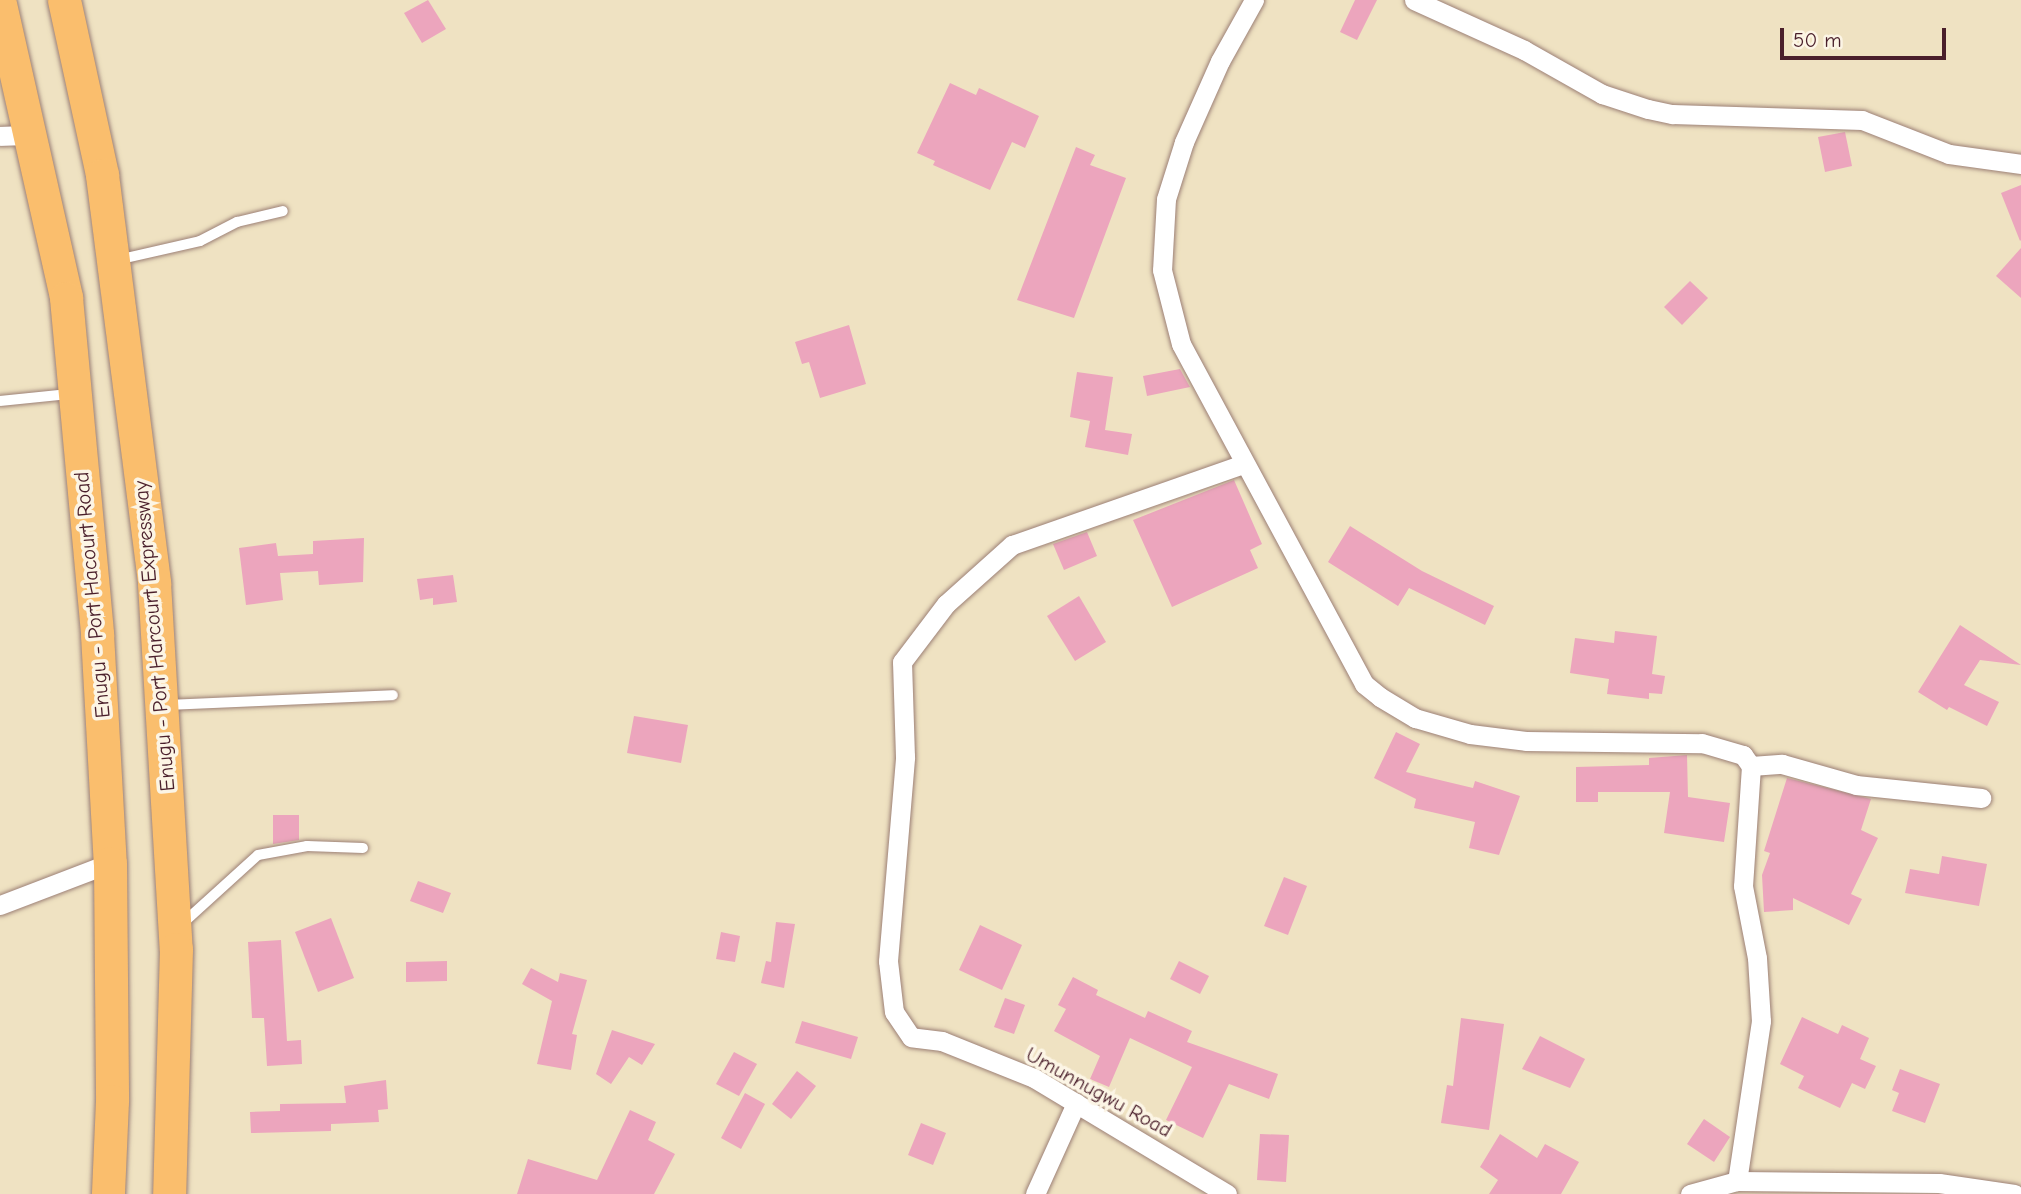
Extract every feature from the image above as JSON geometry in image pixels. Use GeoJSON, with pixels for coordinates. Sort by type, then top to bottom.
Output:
{"type":"FeatureCollection","features":[{"type":"Feature","properties":{"kind":"highway","name":"Enugu - Port Harcourt Expressway"},"geometry":{"type":"LineString","coordinates":[[64,0],[102,175],[154,583],[174,930],[169,1194]]}},
{"type":"Feature","properties":{"kind":"highway","name":"Enugu - Port Hacourt Road"},"geometry":{"type":"LineString","coordinates":[[0,4],[15,135],[66,298],[97,634],[110,863],[112,1101],[108,1194]]}},
{"type":"Feature","properties":{"kind":"street"},"geometry":{"type":"LineString","coordinates":[[1254,0],[1220,61],[1184,142],[1166,199],[1160,243],[1162,270],[1181,344],[1243,464],[1364,684],[1394,706],[1470,734],[1526,741],[1702,743],[1736,752],[1751,766],[1782,764],[1856,785],[1981,798]]}},
{"type":"Feature","properties":{"kind":"street"},"geometry":{"type":"LineString","coordinates":[[1414,0],[1524,50],[1602,94],[1648,110],[1672,114],[1862,120],[1949,154],[2021,164]]}},
{"type":"Feature","properties":{"kind":"street","name":"Umunnugwu Road"},"geometry":{"type":"LineString","coordinates":[[1227,1194],[1034,1078],[942,1041],[911,1037],[894,1012],[888,961],[905,757],[902,662],[946,604],[1012,545],[1243,464]]}},
{"type":"Feature","properties":{"kind":"street"},"geometry":{"type":"LineString","coordinates":[[1738,1181],[1761,1021],[1756,958],[1743,886],[1751,766]]}},
{"type":"Feature","properties":{"kind":"street"},"geometry":{"type":"LineString","coordinates":[[0,905],[110,863]]}},
{"type":"Feature","properties":{"kind":"street"},"geometry":{"type":"LineString","coordinates":[[1035,1194],[1076,1103]]}},
{"type":"Feature","properties":{"kind":"street"},"geometry":{"type":"LineString","coordinates":[[1690,1194],[1738,1181],[1939,1183],[2014,1194]]}},
{"type":"Feature","properties":{"kind":"lane"},"geometry":{"type":"LineString","coordinates":[[113,261],[200,241],[237,222],[283,211]]}},
{"type":"Feature","properties":{"kind":"lane"},"geometry":{"type":"LineString","coordinates":[[0,401],[75,394]]}},
{"type":"Feature","properties":{"kind":"lane"},"geometry":{"type":"LineString","coordinates":[[162,706],[393,695]]}},
{"type":"Feature","properties":{"kind":"lane"},"geometry":{"type":"LineString","coordinates":[[174,930],[258,855],[307,846],[363,848]]}},
{"type":"Feature","properties":{"kind":"building"},"geometry":{"type":"Polygon","coordinates":[[[428,0],[446,29],[422,43],[404,13],[428,0]]]}},
{"type":"Feature","properties":{"kind":"building"},"geometry":{"type":"Polygon","coordinates":[[[1355,0],[1377,0],[1357,40],[1340,32],[1355,0]]]}},
{"type":"Feature","properties":{"kind":"building"},"geometry":{"type":"Polygon","coordinates":[[[950,83],[976,95],[979,88],[1039,116],[1025,148],[1012,142],[990,190],[933,165],[935,161],[917,153],[950,83]]]}},
{"type":"Feature","properties":{"kind":"building"},"geometry":{"type":"Polygon","coordinates":[[[1845,132],[1852,166],[1825,172],[1818,137],[1845,132]]]}},
{"type":"Feature","properties":{"kind":"building"},"geometry":{"type":"Polygon","coordinates":[[[1076,147],[1095,155],[1090,165],[1126,178],[1074,318],[1017,300],[1076,147]]]}},
{"type":"Feature","properties":{"kind":"building"},"geometry":{"type":"Polygon","coordinates":[[[2021,185],[2021,240],[2020,241],[2001,193],[2021,185]]]}},
{"type":"Feature","properties":{"kind":"building"},"geometry":{"type":"Polygon","coordinates":[[[2021,248],[2021,298],[1996,276],[2021,248]]]}},
{"type":"Feature","properties":{"kind":"building"},"geometry":{"type":"Polygon","coordinates":[[[1690,281],[1708,298],[1682,325],[1664,307],[1690,281]]]}},
{"type":"Feature","properties":{"kind":"building"},"geometry":{"type":"Polygon","coordinates":[[[849,325],[866,384],[820,398],[809,362],[802,364],[795,342],[849,325]]]}},
{"type":"Feature","properties":{"kind":"building"},"geometry":{"type":"Polygon","coordinates":[[[1180,369],[1190,387],[1147,396],[1143,376],[1180,369]]]}},
{"type":"Feature","properties":{"kind":"building"},"geometry":{"type":"Polygon","coordinates":[[[1077,372],[1113,377],[1105,430],[1132,434],[1128,455],[1085,447],[1090,421],[1070,417],[1077,372]]]}},
{"type":"Feature","properties":{"kind":"building"},"geometry":{"type":"Polygon","coordinates":[[[1234,480],[1262,544],[1250,550],[1258,568],[1172,607],[1133,520],[1234,480]]]}},
{"type":"Feature","properties":{"kind":"building"},"geometry":{"type":"Polygon","coordinates":[[[1350,526],[1422,571],[1494,606],[1485,625],[1409,588],[1398,606],[1328,562],[1350,526]]]}},
{"type":"Feature","properties":{"kind":"building"},"geometry":{"type":"Polygon","coordinates":[[[1087,532],[1097,556],[1064,570],[1053,544],[1087,532]]]}},
{"type":"Feature","properties":{"kind":"building"},"geometry":{"type":"Polygon","coordinates":[[[364,538],[363,582],[319,585],[318,571],[280,573],[283,600],[246,605],[239,548],[276,543],[278,556],[313,554],[313,541],[364,538]]]}},
{"type":"Feature","properties":{"kind":"building"},"geometry":{"type":"Polygon","coordinates":[[[453,575],[457,602],[433,605],[433,598],[420,600],[417,579],[453,575]]]}},
{"type":"Feature","properties":{"kind":"building"},"geometry":{"type":"Polygon","coordinates":[[[1079,596],[1106,642],[1075,661],[1047,616],[1079,596]]]}},
{"type":"Feature","properties":{"kind":"building"},"geometry":{"type":"Polygon","coordinates":[[[1960,625],[2021,665],[1980,660],[1964,685],[1999,702],[1987,726],[1949,707],[1947,710],[1918,692],[1960,625]]]}},
{"type":"Feature","properties":{"kind":"building"},"geometry":{"type":"Polygon","coordinates":[[[1615,631],[1657,636],[1652,674],[1665,676],[1662,694],[1649,693],[1649,699],[1607,694],[1609,679],[1570,673],[1575,638],[1614,643],[1615,631]]]}},
{"type":"Feature","properties":{"kind":"building"},"geometry":{"type":"Polygon","coordinates":[[[634,716],[688,725],[681,763],[627,753],[634,716]]]}},
{"type":"Feature","properties":{"kind":"building"},"geometry":{"type":"Polygon","coordinates":[[[1396,732],[1420,744],[1406,772],[1473,788],[1475,781],[1520,796],[1499,855],[1469,848],[1475,822],[1414,808],[1416,799],[1374,778],[1396,732]]]}},
{"type":"Feature","properties":{"kind":"building"},"geometry":{"type":"Polygon","coordinates":[[[1687,755],[1688,797],[1730,803],[1724,842],[1664,833],[1670,792],[1598,792],[1598,802],[1576,802],[1576,767],[1649,765],[1649,758],[1687,755]]]}},
{"type":"Feature","properties":{"kind":"building"},"geometry":{"type":"Polygon","coordinates":[[[1787,778],[1871,799],[1861,830],[1878,838],[1851,894],[1862,899],[1849,925],[1793,898],[1793,910],[1764,912],[1762,875],[1770,853],[1764,851],[1787,778]]]}},
{"type":"Feature","properties":{"kind":"building"},"geometry":{"type":"Polygon","coordinates":[[[273,815],[299,815],[299,840],[273,844],[273,815]]]}},
{"type":"Feature","properties":{"kind":"building"},"geometry":{"type":"Polygon","coordinates":[[[1942,856],[1987,864],[1979,906],[1905,893],[1910,869],[1939,874],[1942,856]]]}},
{"type":"Feature","properties":{"kind":"building"},"geometry":{"type":"Polygon","coordinates":[[[1284,877],[1307,886],[1288,935],[1264,926],[1284,877]]]}},
{"type":"Feature","properties":{"kind":"building"},"geometry":{"type":"Polygon","coordinates":[[[418,881],[451,893],[443,913],[410,901],[418,881]]]}},
{"type":"Feature","properties":{"kind":"building"},"geometry":{"type":"Polygon","coordinates":[[[331,918],[354,978],[318,992],[295,932],[331,918]]]}},
{"type":"Feature","properties":{"kind":"building"},"geometry":{"type":"Polygon","coordinates":[[[776,922],[795,924],[784,988],[761,983],[766,961],[771,962],[776,922]]]}},
{"type":"Feature","properties":{"kind":"building"},"geometry":{"type":"Polygon","coordinates":[[[980,925],[1022,945],[1002,990],[959,970],[980,925]]]}},
{"type":"Feature","properties":{"kind":"building"},"geometry":{"type":"Polygon","coordinates":[[[721,932],[740,936],[735,962],[716,959],[721,932]]]}},
{"type":"Feature","properties":{"kind":"building"},"geometry":{"type":"Polygon","coordinates":[[[281,940],[287,1041],[301,1040],[302,1064],[267,1066],[264,1018],[252,1018],[248,942],[281,940]]]}},
{"type":"Feature","properties":{"kind":"building"},"geometry":{"type":"Polygon","coordinates":[[[447,961],[447,981],[406,982],[406,962],[447,961]]]}},
{"type":"Feature","properties":{"kind":"building"},"geometry":{"type":"Polygon","coordinates":[[[1179,961],[1209,976],[1200,994],[1170,979],[1179,961]]]}},
{"type":"Feature","properties":{"kind":"building"},"geometry":{"type":"Polygon","coordinates":[[[531,968],[558,982],[560,973],[587,980],[572,1034],[577,1035],[571,1070],[537,1064],[552,1001],[522,984],[531,968]]]}},
{"type":"Feature","properties":{"kind":"building"},"geometry":{"type":"Polygon","coordinates":[[[1073,977],[1098,990],[1096,995],[1145,1018],[1148,1011],[1192,1031],[1187,1042],[1278,1074],[1269,1099],[1229,1084],[1203,1138],[1166,1120],[1192,1067],[1130,1038],[1109,1087],[1090,1079],[1100,1056],[1054,1031],[1066,1009],[1058,1005],[1073,977]]]}},
{"type":"Feature","properties":{"kind":"building"},"geometry":{"type":"Polygon","coordinates":[[[1005,998],[1025,1005],[1014,1034],[994,1027],[1005,998]]]}},
{"type":"Feature","properties":{"kind":"building"},"geometry":{"type":"Polygon","coordinates":[[[1802,1017],[1838,1034],[1842,1025],[1869,1038],[1860,1059],[1876,1066],[1865,1089],[1852,1083],[1840,1108],[1798,1088],[1804,1076],[1780,1064],[1802,1017]]]}},
{"type":"Feature","properties":{"kind":"building"},"geometry":{"type":"Polygon","coordinates":[[[1461,1018],[1504,1024],[1489,1130],[1441,1123],[1447,1085],[1453,1086],[1461,1018]]]}},
{"type":"Feature","properties":{"kind":"building"},"geometry":{"type":"Polygon","coordinates":[[[802,1021],[858,1037],[851,1059],[795,1043],[802,1021]]]}},
{"type":"Feature","properties":{"kind":"building"},"geometry":{"type":"Polygon","coordinates":[[[612,1030],[655,1044],[642,1065],[629,1057],[611,1084],[596,1074],[612,1030]]]}},
{"type":"Feature","properties":{"kind":"building"},"geometry":{"type":"Polygon","coordinates":[[[1540,1036],[1585,1059],[1570,1088],[1522,1069],[1540,1036]]]}},
{"type":"Feature","properties":{"kind":"building"},"geometry":{"type":"Polygon","coordinates":[[[734,1052],[757,1064],[739,1096],[716,1084],[734,1052]]]}},
{"type":"Feature","properties":{"kind":"building"},"geometry":{"type":"Polygon","coordinates":[[[1900,1069],[1940,1084],[1925,1123],[1892,1111],[1899,1093],[1892,1090],[1900,1069]]]}},
{"type":"Feature","properties":{"kind":"building"},"geometry":{"type":"Polygon","coordinates":[[[797,1071],[816,1086],[791,1119],[772,1104],[797,1071]]]}},
{"type":"Feature","properties":{"kind":"building"},"geometry":{"type":"Polygon","coordinates":[[[386,1080],[388,1109],[378,1110],[379,1122],[331,1124],[331,1131],[251,1133],[250,1112],[280,1111],[280,1104],[346,1103],[344,1086],[386,1080]]]}},
{"type":"Feature","properties":{"kind":"building"},"geometry":{"type":"Polygon","coordinates":[[[745,1093],[765,1104],[741,1149],[721,1138],[745,1093]]]}},
{"type":"Feature","properties":{"kind":"building"},"geometry":{"type":"Polygon","coordinates":[[[630,1110],[656,1122],[648,1140],[675,1154],[654,1194],[517,1194],[528,1159],[597,1180],[630,1110]]]}},
{"type":"Feature","properties":{"kind":"building"},"geometry":{"type":"Polygon","coordinates":[[[1704,1119],[1730,1137],[1714,1162],[1687,1144],[1704,1119]]]}},
{"type":"Feature","properties":{"kind":"building"},"geometry":{"type":"Polygon","coordinates":[[[921,1123],[946,1133],[933,1165],[908,1155],[921,1123]]]}},
{"type":"Feature","properties":{"kind":"building"},"geometry":{"type":"Polygon","coordinates":[[[1260,1134],[1289,1135],[1286,1182],[1257,1180],[1260,1134]]]}},
{"type":"Feature","properties":{"kind":"building"},"geometry":{"type":"Polygon","coordinates":[[[1500,1134],[1537,1158],[1545,1144],[1579,1162],[1561,1194],[1489,1194],[1498,1180],[1480,1167],[1500,1134]]]}}]}
